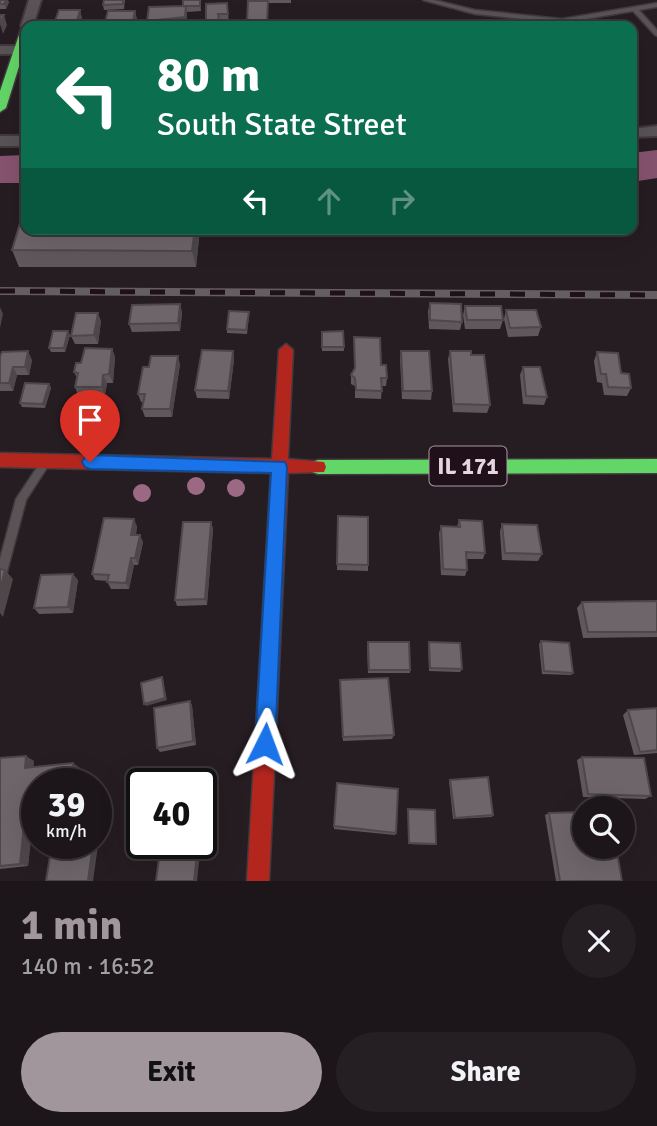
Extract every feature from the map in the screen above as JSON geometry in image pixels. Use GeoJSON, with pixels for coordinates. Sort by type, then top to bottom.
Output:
{"type":"FeatureCollection","features":[{"type":"Feature","properties":{"kind":"street"},"geometry":{"type":"LineString","coordinates":[[29,21],[35,0]]}},
{"type":"Feature","properties":{"kind":"street"},"geometry":{"type":"LineString","coordinates":[[0,50],[21,51]]}},
{"type":"Feature","properties":{"kind":"street"},"geometry":{"type":"LineString","coordinates":[[0,108],[21,56]]}},
{"type":"Feature","properties":{"kind":"street"},"geometry":{"type":"LineString","coordinates":[[637,133],[657,131]]}},
{"type":"Feature","properties":{"kind":"street"},"geometry":{"type":"LineString","coordinates":[[0,141],[21,141]]}},
{"type":"Feature","properties":{"kind":"street"},"geometry":{"type":"LineString","coordinates":[[258,881],[286,350]]}},
{"type":"Feature","properties":{"kind":"street","name":"IL 171"},"geometry":{"type":"LineString","coordinates":[[0,460],[279,467],[657,467]]}},
{"type":"Feature","properties":{"kind":"lane"},"geometry":{"type":"LineString","coordinates":[[426,0],[486,14],[562,21],[657,5]]}},
{"type":"Feature","properties":{"kind":"lane"},"geometry":{"type":"LineString","coordinates":[[636,10],[657,34]]}},
{"type":"Feature","properties":{"kind":"lane"},"geometry":{"type":"LineString","coordinates":[[0,579],[6,535],[21,499],[46,461]]}},
{"type":"Feature","properties":{"kind":"shaded area"},"geometry":{"type":"Polygon","coordinates":[[[657,150],[657,178],[637,181],[637,152],[657,150]]]}},
{"type":"Feature","properties":{"kind":"shaded area"},"geometry":{"type":"Polygon","coordinates":[[[21,155],[21,183],[0,183],[0,156],[21,155]]]}},
{"type":"Feature","properties":{"kind":"building"},"geometry":{"type":"Polygon","coordinates":[[[104,0],[123,0],[123,4],[103,5],[104,0]]]}},
{"type":"Feature","properties":{"kind":"building"},"geometry":{"type":"Polygon","coordinates":[[[183,0],[200,0],[200,6],[183,6],[183,0]]]}},
{"type":"Feature","properties":{"kind":"building"},"geometry":{"type":"Polygon","coordinates":[[[248,1],[268,1],[267,21],[247,21],[248,1]]]}},
{"type":"Feature","properties":{"kind":"building"},"geometry":{"type":"Polygon","coordinates":[[[227,3],[228,14],[218,14],[219,21],[206,21],[206,4],[227,3]]]}},
{"type":"Feature","properties":{"kind":"building"},"geometry":{"type":"Polygon","coordinates":[[[186,6],[185,17],[147,21],[149,7],[186,6]]]}},
{"type":"Feature","properties":{"kind":"building"},"geometry":{"type":"Polygon","coordinates":[[[59,10],[80,10],[77,21],[55,21],[59,10]]]}},
{"type":"Feature","properties":{"kind":"building"},"geometry":{"type":"Polygon","coordinates":[[[108,11],[135,11],[133,21],[105,21],[108,11]]]}},
{"type":"Feature","properties":{"kind":"building"},"geometry":{"type":"Polygon","coordinates":[[[21,220],[21,235],[194,235],[192,251],[12,250],[21,220]]]}},
{"type":"Feature","properties":{"kind":"building"},"geometry":{"type":"Polygon","coordinates":[[[430,303],[461,304],[462,322],[430,320],[430,303]]]}},
{"type":"Feature","properties":{"kind":"building"},"geometry":{"type":"Polygon","coordinates":[[[180,304],[178,323],[129,324],[132,305],[180,304]]]}},
{"type":"Feature","properties":{"kind":"building"},"geometry":{"type":"Polygon","coordinates":[[[465,306],[501,306],[503,320],[467,320],[465,306]]]}},
{"type":"Feature","properties":{"kind":"building"},"geometry":{"type":"Polygon","coordinates":[[[506,310],[536,310],[541,327],[510,328],[506,310]]]}},
{"type":"Feature","properties":{"kind":"building"},"geometry":{"type":"Polygon","coordinates":[[[229,311],[249,312],[246,330],[227,329],[229,311]]]}},
{"type":"Feature","properties":{"kind":"building"},"geometry":{"type":"Polygon","coordinates":[[[76,313],[98,313],[94,335],[71,336],[76,313]]]}},
{"type":"Feature","properties":{"kind":"building"},"geometry":{"type":"Polygon","coordinates":[[[53,331],[68,331],[64,348],[49,348],[53,331]]]}},
{"type":"Feature","properties":{"kind":"building"},"geometry":{"type":"Polygon","coordinates":[[[343,331],[344,347],[322,347],[322,332],[343,331]]]}},
{"type":"Feature","properties":{"kind":"building"},"geometry":{"type":"Polygon","coordinates":[[[354,337],[380,338],[381,365],[386,365],[387,378],[381,378],[382,391],[356,390],[355,378],[351,375],[355,368],[354,337]]]}},
{"type":"Feature","properties":{"kind":"building"},"geometry":{"type":"Polygon","coordinates":[[[85,348],[112,349],[109,374],[103,375],[102,387],[75,387],[78,373],[74,372],[76,363],[81,363],[85,348]]]}},
{"type":"Feature","properties":{"kind":"building"},"geometry":{"type":"Polygon","coordinates":[[[202,350],[233,351],[228,391],[195,390],[202,350]]]}},
{"type":"Feature","properties":{"kind":"building"},"geometry":{"type":"Polygon","coordinates":[[[28,351],[25,367],[13,367],[9,383],[0,383],[2,352],[28,351]]]}},
{"type":"Feature","properties":{"kind":"building"},"geometry":{"type":"Polygon","coordinates":[[[401,351],[429,351],[432,391],[403,391],[401,351]]]}},
{"type":"Feature","properties":{"kind":"building"},"geometry":{"type":"Polygon","coordinates":[[[450,351],[471,351],[471,355],[484,355],[490,405],[454,404],[450,351]]]}},
{"type":"Feature","properties":{"kind":"building"},"geometry":{"type":"Polygon","coordinates":[[[597,352],[618,353],[621,373],[629,374],[631,388],[608,387],[606,374],[601,374],[597,352]]]}},
{"type":"Feature","properties":{"kind":"building"},"geometry":{"type":"Polygon","coordinates":[[[151,356],[178,356],[170,409],[142,409],[145,394],[138,394],[143,367],[149,367],[151,356]]]}},
{"type":"Feature","properties":{"kind":"building"},"geometry":{"type":"Polygon","coordinates":[[[523,367],[540,367],[547,397],[526,396],[523,367]]]}},
{"type":"Feature","properties":{"kind":"building"},"geometry":{"type":"Polygon","coordinates":[[[25,383],[49,384],[43,404],[20,403],[25,383]]]}},
{"type":"Feature","properties":{"kind":"building"},"geometry":{"type":"Polygon","coordinates":[[[338,516],[368,517],[368,565],[337,564],[338,516]]]}},
{"type":"Feature","properties":{"kind":"building"},"geometry":{"type":"Polygon","coordinates":[[[104,518],[134,519],[131,535],[140,535],[135,558],[131,558],[126,583],[107,582],[109,575],[92,574],[104,518]]]}},
{"type":"Feature","properties":{"kind":"building"},"geometry":{"type":"Polygon","coordinates":[[[459,520],[482,521],[485,553],[466,552],[467,570],[443,569],[441,526],[460,527],[459,520]]]}},
{"type":"Feature","properties":{"kind":"building"},"geometry":{"type":"Polygon","coordinates":[[[183,522],[211,522],[205,599],[175,600],[183,522]]]}},
{"type":"Feature","properties":{"kind":"building"},"geometry":{"type":"Polygon","coordinates":[[[502,524],[537,525],[542,554],[505,553],[502,524]]]}},
{"type":"Feature","properties":{"kind":"building"},"geometry":{"type":"Polygon","coordinates":[[[0,569],[5,570],[0,590],[0,569]]]}},
{"type":"Feature","properties":{"kind":"building"},"geometry":{"type":"Polygon","coordinates":[[[73,574],[68,607],[34,608],[41,575],[73,574]]]}},
{"type":"Feature","properties":{"kind":"building"},"geometry":{"type":"Polygon","coordinates":[[[657,601],[657,632],[588,632],[582,602],[657,601]]]}},
{"type":"Feature","properties":{"kind":"building"},"geometry":{"type":"Polygon","coordinates":[[[541,641],[569,643],[573,673],[544,671],[541,641]]]}},
{"type":"Feature","properties":{"kind":"building"},"geometry":{"type":"Polygon","coordinates":[[[368,642],[409,642],[410,670],[369,670],[368,642]]]}},
{"type":"Feature","properties":{"kind":"building"},"geometry":{"type":"Polygon","coordinates":[[[429,642],[460,643],[462,669],[430,668],[429,642]]]}},
{"type":"Feature","properties":{"kind":"building"},"geometry":{"type":"Polygon","coordinates":[[[162,677],[165,698],[144,704],[141,683],[162,677]]]}},
{"type":"Feature","properties":{"kind":"building"},"geometry":{"type":"Polygon","coordinates":[[[388,678],[394,735],[343,737],[340,680],[388,678]]]}},
{"type":"Feature","properties":{"kind":"building"},"geometry":{"type":"Polygon","coordinates":[[[190,701],[193,741],[157,748],[154,708],[190,701]]]}},
{"type":"Feature","properties":{"kind":"building"},"geometry":{"type":"Polygon","coordinates":[[[657,708],[657,750],[640,752],[628,710],[657,708]]]}},
{"type":"Feature","properties":{"kind":"building"},"geometry":{"type":"Polygon","coordinates":[[[26,756],[25,768],[21,768],[20,864],[0,866],[0,758],[26,756]]]}},
{"type":"Feature","properties":{"kind":"building"},"geometry":{"type":"Polygon","coordinates":[[[582,757],[644,758],[651,796],[588,794],[582,757]]]}},
{"type":"Feature","properties":{"kind":"building"},"geometry":{"type":"Polygon","coordinates":[[[73,763],[73,768],[25,768],[73,763]]]}},
{"type":"Feature","properties":{"kind":"building"},"geometry":{"type":"Polygon","coordinates":[[[488,777],[493,815],[455,818],[450,780],[488,777]]]}},
{"type":"Feature","properties":{"kind":"building"},"geometry":{"type":"Polygon","coordinates":[[[337,783],[398,789],[396,833],[334,826],[337,783]]]}},
{"type":"Feature","properties":{"kind":"building"},"geometry":{"type":"Polygon","coordinates":[[[408,809],[435,810],[436,844],[409,843],[408,809]]]}},
{"type":"Feature","properties":{"kind":"building"},"geometry":{"type":"Polygon","coordinates":[[[572,812],[572,859],[618,859],[622,881],[560,881],[549,813],[572,812]]]}},
{"type":"Feature","properties":{"kind":"building"},"geometry":{"type":"Polygon","coordinates":[[[50,859],[91,859],[88,881],[46,881],[50,859]]]}},
{"type":"Feature","properties":{"kind":"building"},"geometry":{"type":"Polygon","coordinates":[[[159,859],[196,859],[194,881],[156,881],[159,859]]]}},
{"type":"Feature","properties":{"kind":"railway"},"geometry":{"type":"LineString","coordinates":[[0,291],[657,295]]}},
{"type":"Feature","properties":{"kind":"traffic: fast"},"geometry":{"type":"LineString","coordinates":[[0,108],[21,44]]}},
{"type":"Feature","properties":{"kind":"traffic: fast"},"geometry":{"type":"LineString","coordinates":[[318,467],[657,466]]}},
{"type":"Feature","properties":{"kind":"traffic: jam"},"geometry":{"type":"LineString","coordinates":[[258,881],[286,350]]}},
{"type":"Feature","properties":{"kind":"traffic: jam"},"geometry":{"type":"LineString","coordinates":[[0,460],[318,467]]}},
{"type":"Feature","properties":{"kind":"route"},"geometry":{"type":"LineString","coordinates":[[90,462],[279,467],[265,744]]}}]}
